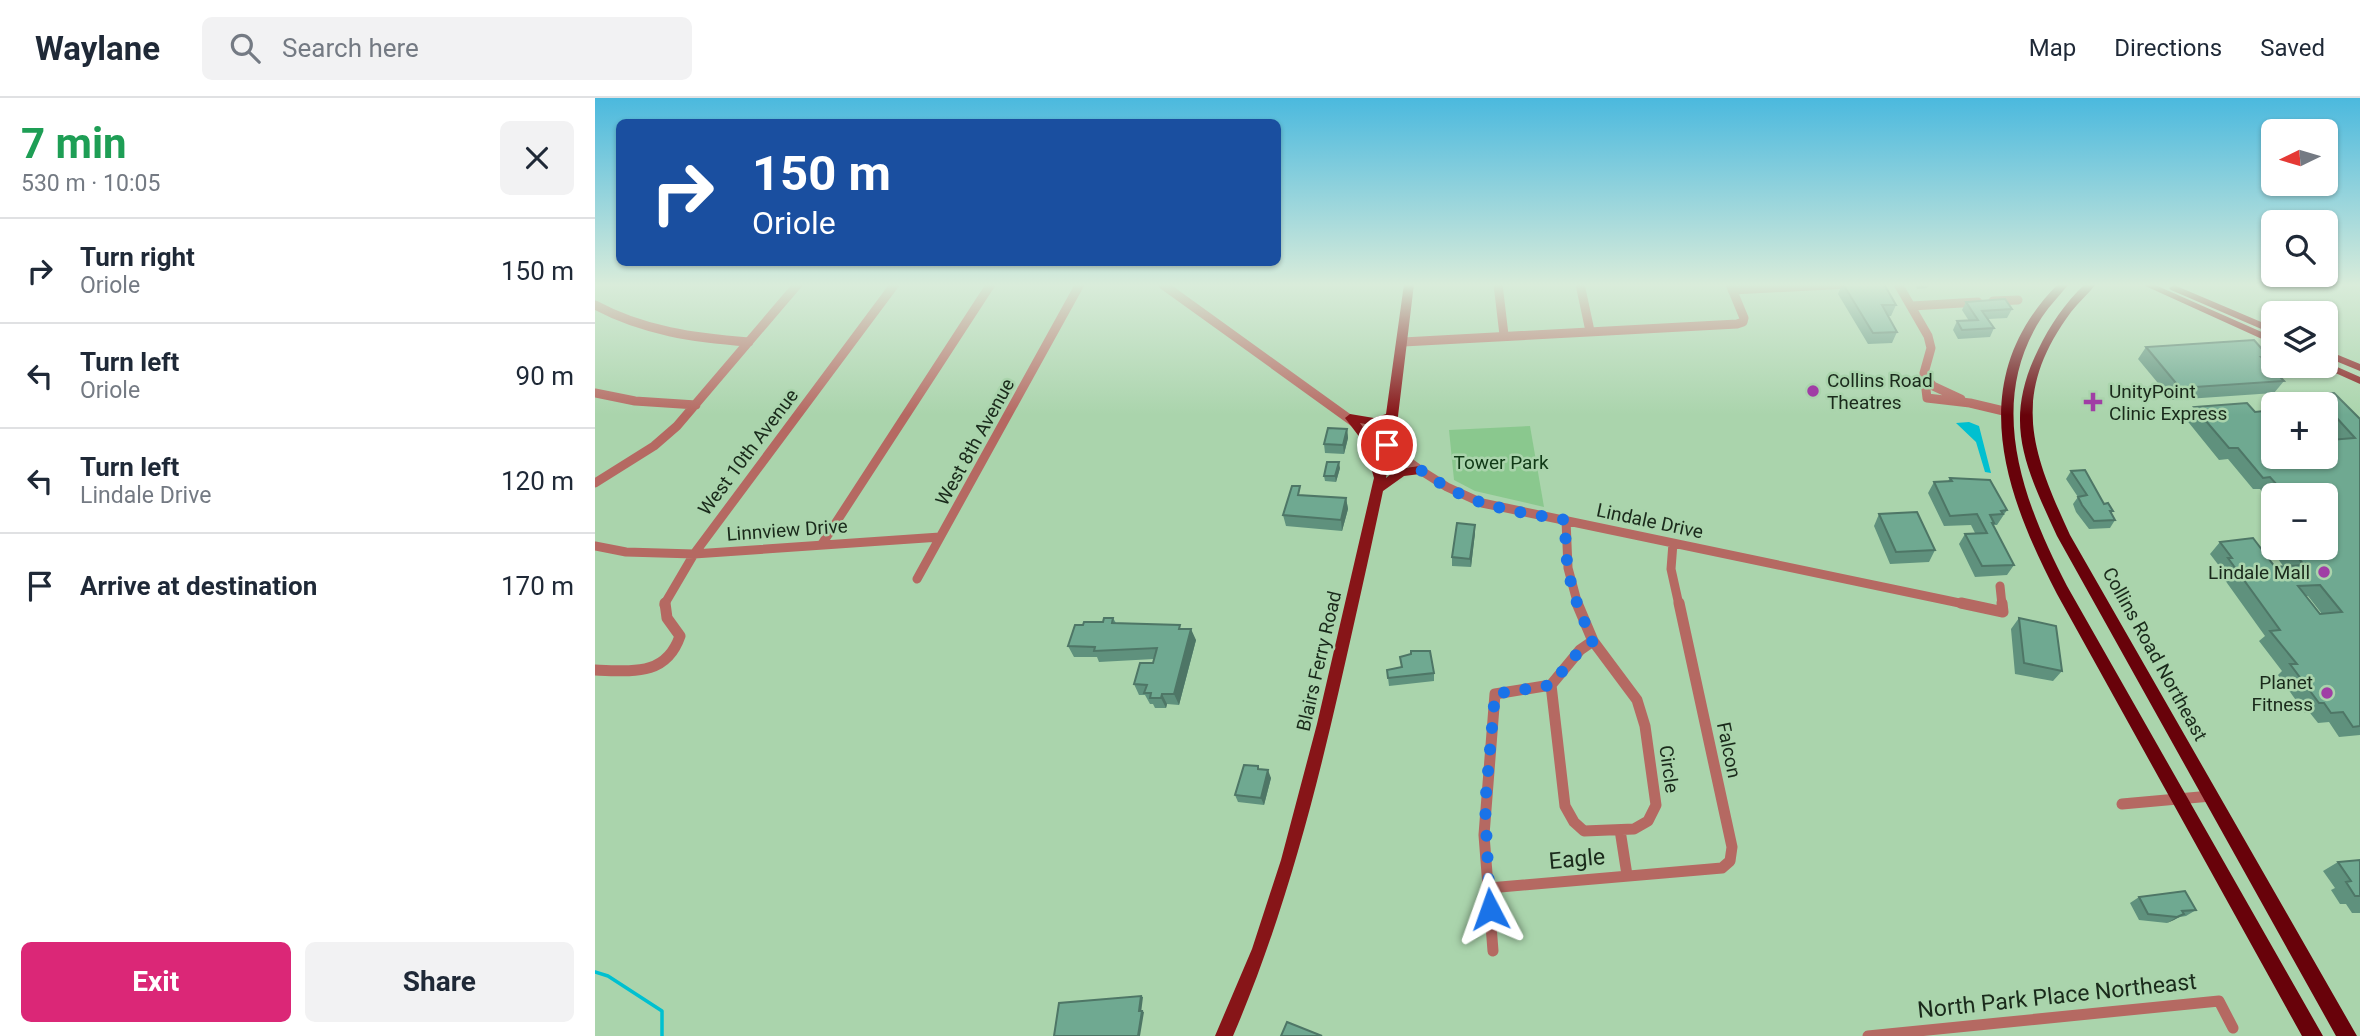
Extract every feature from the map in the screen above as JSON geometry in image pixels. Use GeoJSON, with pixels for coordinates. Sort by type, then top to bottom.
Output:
{"type":"FeatureCollection","features":[{"type":"Feature","properties":{"kind":"highway"},"geometry":{"type":"LineString","coordinates":[[2030,328],[2022,342],[2007,392],[2008,444],[2016,485],[2048,563],[2176,799],[2313,1036]]}},
{"type":"Feature","properties":{"kind":"highway","name":"Collins Road Northeast"},"geometry":{"type":"LineString","coordinates":[[2055,328],[2032,375],[2025,416],[2031,450],[2043,491],[2064,536],[2347,1036]]}},
{"type":"Feature","properties":{"kind":"main road","name":"Blairs Ferry Road"},"geometry":{"type":"LineString","coordinates":[[1224,1036],[1268,930],[1292,856],[1357,585],[1387,445],[1404,328]]}},
{"type":"Feature","properties":{"kind":"main road"},"geometry":{"type":"LineString","coordinates":[[2244,328],[2261,336]]}},
{"type":"Feature","properties":{"kind":"main road"},"geometry":{"type":"LineString","coordinates":[[2338,358],[2360,368]]}},
{"type":"Feature","properties":{"kind":"main road"},"geometry":{"type":"LineString","coordinates":[[2338,371],[2360,381]]}},
{"type":"Feature","properties":{"kind":"main road"},"geometry":{"type":"LineString","coordinates":[[1350,418],[1374,422],[1393,416]]}},
{"type":"Feature","properties":{"kind":"main road"},"geometry":{"type":"LineString","coordinates":[[1350,418],[1369,442],[1378,485],[1402,472],[1420,470]]}},
{"type":"Feature","properties":{"kind":"street"},"geometry":{"type":"LineString","coordinates":[[652,328],[702,339],[749,342]]}},
{"type":"Feature","properties":{"kind":"street"},"geometry":{"type":"LineString","coordinates":[[595,483],[654,446],[677,426],[761,328]]}},
{"type":"Feature","properties":{"kind":"street","name":"West 10th Avenue"},"geometry":{"type":"LineString","coordinates":[[595,670],[650,669],[668,659],[678,648],[680,636],[667,618],[663,606],[673,585],[862,328]]}},
{"type":"Feature","properties":{"kind":"street"},"geometry":{"type":"LineString","coordinates":[[822,544],[963,328]]}},
{"type":"Feature","properties":{"kind":"street","name":"West 8th Avenue"},"geometry":{"type":"LineString","coordinates":[[918,579],[1056,328]]}},
{"type":"Feature","properties":{"kind":"street","name":"Lindale Drive"},"geometry":{"type":"LineString","coordinates":[[1223,328],[1420,470],[1447,487],[1482,503],[2003,611],[2000,586]]}},
{"type":"Feature","properties":{"kind":"street"},"geometry":{"type":"LineString","coordinates":[[1503,328],[1504,335]]}},
{"type":"Feature","properties":{"kind":"street"},"geometry":{"type":"LineString","coordinates":[[1403,342],[1645,328]]}},
{"type":"Feature","properties":{"kind":"street"},"geometry":{"type":"LineString","coordinates":[[1922,328],[1931,348],[1924,376],[1927,398],[1970,403],[2008,412]]}},
{"type":"Feature","properties":{"kind":"street"},"geometry":{"type":"LineString","coordinates":[[1924,376],[1933,386],[1970,403]]}},
{"type":"Feature","properties":{"kind":"street"},"geometry":{"type":"LineString","coordinates":[[595,393],[635,401],[696,405]]}},
{"type":"Feature","properties":{"kind":"street"},"geometry":{"type":"LineString","coordinates":[[1493,951],[1485,805],[1495,694],[1551,685],[1580,650],[1593,641],[1577,606],[1567,573],[1564,550],[1566,520]]}},
{"type":"Feature","properties":{"kind":"street","name":"Linnview Drive"},"geometry":{"type":"LineString","coordinates":[[595,546],[626,552],[694,554],[940,537]]}},
{"type":"Feature","properties":{"kind":"street","name":"Falcon"},"geometry":{"type":"LineString","coordinates":[[1627,875],[1722,868],[1730,861],[1732,847],[1671,569],[1673,544]]}},
{"type":"Feature","properties":{"kind":"street","name":"Circle"},"geometry":{"type":"LineString","coordinates":[[1551,685],[1565,806],[1574,822],[1584,831],[1634,829],[1649,821],[1656,805],[1654,781],[1645,726],[1637,700],[1593,641]]}},
{"type":"Feature","properties":{"kind":"street"},"geometry":{"type":"LineString","coordinates":[[2122,803],[2211,796]]}},
{"type":"Feature","properties":{"kind":"street"},"geometry":{"type":"LineString","coordinates":[[1620,830],[1627,875]]}},
{"type":"Feature","properties":{"kind":"street","name":"Eagle"},"geometry":{"type":"LineString","coordinates":[[1489,888],[1627,875]]}},
{"type":"Feature","properties":{"kind":"street","name":"North Park Place Northeast"},"geometry":{"type":"LineString","coordinates":[[1868,1036],[2219,1001],[2234,1028]]}},
{"type":"Feature","properties":{"kind":"green space","name":"Tower Park"},"geometry":{"type":"Polygon","coordinates":[[[1530,426],[1544,507],[1475,491],[1454,480],[1449,430],[1530,426]]]}},
{"type":"Feature","properties":{"kind":"water"},"geometry":{"type":"Polygon","coordinates":[[[1969,422],[1979,426],[1991,473],[1985,472],[1976,442],[1956,423],[1969,422]]]}},
{"type":"Feature","properties":{"kind":"building"},"geometry":{"type":"Polygon","coordinates":[[[1870,328],[1895,328],[1897,332],[1873,333],[1870,328]]]}},
{"type":"Feature","properties":{"kind":"building"},"geometry":{"type":"Polygon","coordinates":[[[1961,328],[1994,328],[1962,330],[1961,328]]]}},
{"type":"Feature","properties":{"kind":"building"},"geometry":{"type":"Polygon","coordinates":[[[2254,340],[2261,348],[2261,378],[2281,378],[2284,381],[2180,388],[2146,347],[2254,340]]]}},
{"type":"Feature","properties":{"kind":"building","name":"Lindale Mall"},"geometry":{"type":"Polygon","coordinates":[[[2338,397],[2360,419],[2360,726],[2353,727],[2343,712],[2331,713],[2324,703],[2319,703],[2290,664],[2297,664],[2270,631],[2280,630],[2228,558],[2232,558],[2220,542],[2253,538],[2261,549],[2261,560],[2270,560],[2275,567],[2304,565],[2300,560],[2338,560],[2338,483],[2275,483],[2270,477],[2263,478],[2238,448],[2229,448],[2194,407],[2247,403],[2255,412],[2261,411],[2261,469],[2338,469],[2338,439],[2355,438],[2338,419],[2338,397]],[[2320,585],[2298,586],[2320,614],[2342,612],[2320,585]]]}},
{"type":"Feature","properties":{"kind":"building"},"geometry":{"type":"Polygon","coordinates":[[[1328,428],[1347,429],[1343,445],[1324,444],[1328,428]]]}},
{"type":"Feature","properties":{"kind":"building"},"geometry":{"type":"Polygon","coordinates":[[[1327,462],[1339,462],[1335,476],[1324,476],[1327,462]]]}},
{"type":"Feature","properties":{"kind":"building"},"geometry":{"type":"Polygon","coordinates":[[[2085,470],[2104,504],[2108,503],[2113,511],[2110,511],[2115,520],[2094,521],[2082,505],[2078,497],[2087,495],[2071,471],[2085,470]]]}},
{"type":"Feature","properties":{"kind":"building"},"geometry":{"type":"Polygon","coordinates":[[[1950,478],[1990,480],[2007,510],[2001,511],[2003,514],[1990,515],[1992,523],[2014,565],[1982,566],[1965,534],[1987,533],[1977,514],[1950,516],[1934,482],[1952,481],[1950,478]]]}},
{"type":"Feature","properties":{"kind":"building"},"geometry":{"type":"Polygon","coordinates":[[[1292,486],[1300,486],[1298,495],[1346,498],[1341,520],[1283,515],[1292,486]]]}},
{"type":"Feature","properties":{"kind":"building"},"geometry":{"type":"Polygon","coordinates":[[[1917,512],[1935,550],[1896,552],[1879,514],[1917,512]]]}},
{"type":"Feature","properties":{"kind":"building"},"geometry":{"type":"Polygon","coordinates":[[[1457,523],[1475,525],[1470,559],[1452,557],[1457,523]]]}},
{"type":"Feature","properties":{"kind":"building"},"geometry":{"type":"Polygon","coordinates":[[[1104,618],[1113,618],[1112,623],[1180,625],[1179,629],[1191,629],[1174,694],[1150,698],[1151,693],[1144,693],[1147,685],[1134,684],[1140,663],[1153,663],[1157,648],[1094,651],[1095,647],[1068,646],[1075,625],[1103,622],[1104,618]]]}},
{"type":"Feature","properties":{"kind":"building"},"geometry":{"type":"Polygon","coordinates":[[[2019,618],[2056,626],[2062,671],[2024,663],[2019,618]]]}},
{"type":"Feature","properties":{"kind":"building"},"geometry":{"type":"Polygon","coordinates":[[[1411,651],[1430,651],[1434,673],[1388,678],[1387,670],[1402,667],[1400,657],[1411,654],[1411,651]]]}},
{"type":"Feature","properties":{"kind":"building"},"geometry":{"type":"Polygon","coordinates":[[[1244,765],[1268,770],[1261,798],[1235,795],[1244,765]]]}},
{"type":"Feature","properties":{"kind":"building"},"geometry":{"type":"Polygon","coordinates":[[[2360,860],[2360,896],[2355,896],[2346,882],[2351,881],[2338,862],[2360,860]]]}},
{"type":"Feature","properties":{"kind":"building"},"geometry":{"type":"Polygon","coordinates":[[[2185,891],[2196,910],[2182,911],[2184,914],[2177,917],[2148,914],[2139,897],[2185,891]]]}},
{"type":"Feature","properties":{"kind":"building"},"geometry":{"type":"Polygon","coordinates":[[[1141,996],[1139,1011],[1142,1011],[1138,1036],[1054,1036],[1059,1003],[1141,996]]]}},
{"type":"Feature","properties":{"kind":"building"},"geometry":{"type":"Polygon","coordinates":[[[1287,1022],[1322,1036],[1281,1036],[1287,1022]]]}},
{"type":"Feature","properties":{"kind":"waterway"},"geometry":{"type":"LineString","coordinates":[[595,972],[608,976],[662,1011],[662,1036]]}},
{"type":"Feature","properties":{"kind":"place","name":"Collins Road Theatres"},"geometry":{"type":"Point","coordinates":[1813,391]}},
{"type":"Feature","properties":{"kind":"place","name":"UnityPoint Clinic Express"},"geometry":{"type":"Point","coordinates":[2093,402]}},
{"type":"Feature","properties":{"kind":"place","name":"Lindale Mall"},"geometry":{"type":"Point","coordinates":[2324,572]}},
{"type":"Feature","properties":{"kind":"place","name":"Planet Fitness"},"geometry":{"type":"Point","coordinates":[2327,693]}},
{"type":"Feature","properties":{"kind":"route"},"geometry":{"type":"LineString","coordinates":[[1387,445],[1420,470],[1464,496],[1516,511],[1566,520],[1564,550],[1567,573],[1577,606],[1593,641],[1580,650],[1551,685],[1495,694],[1484,835],[1490,909]]}}]}
